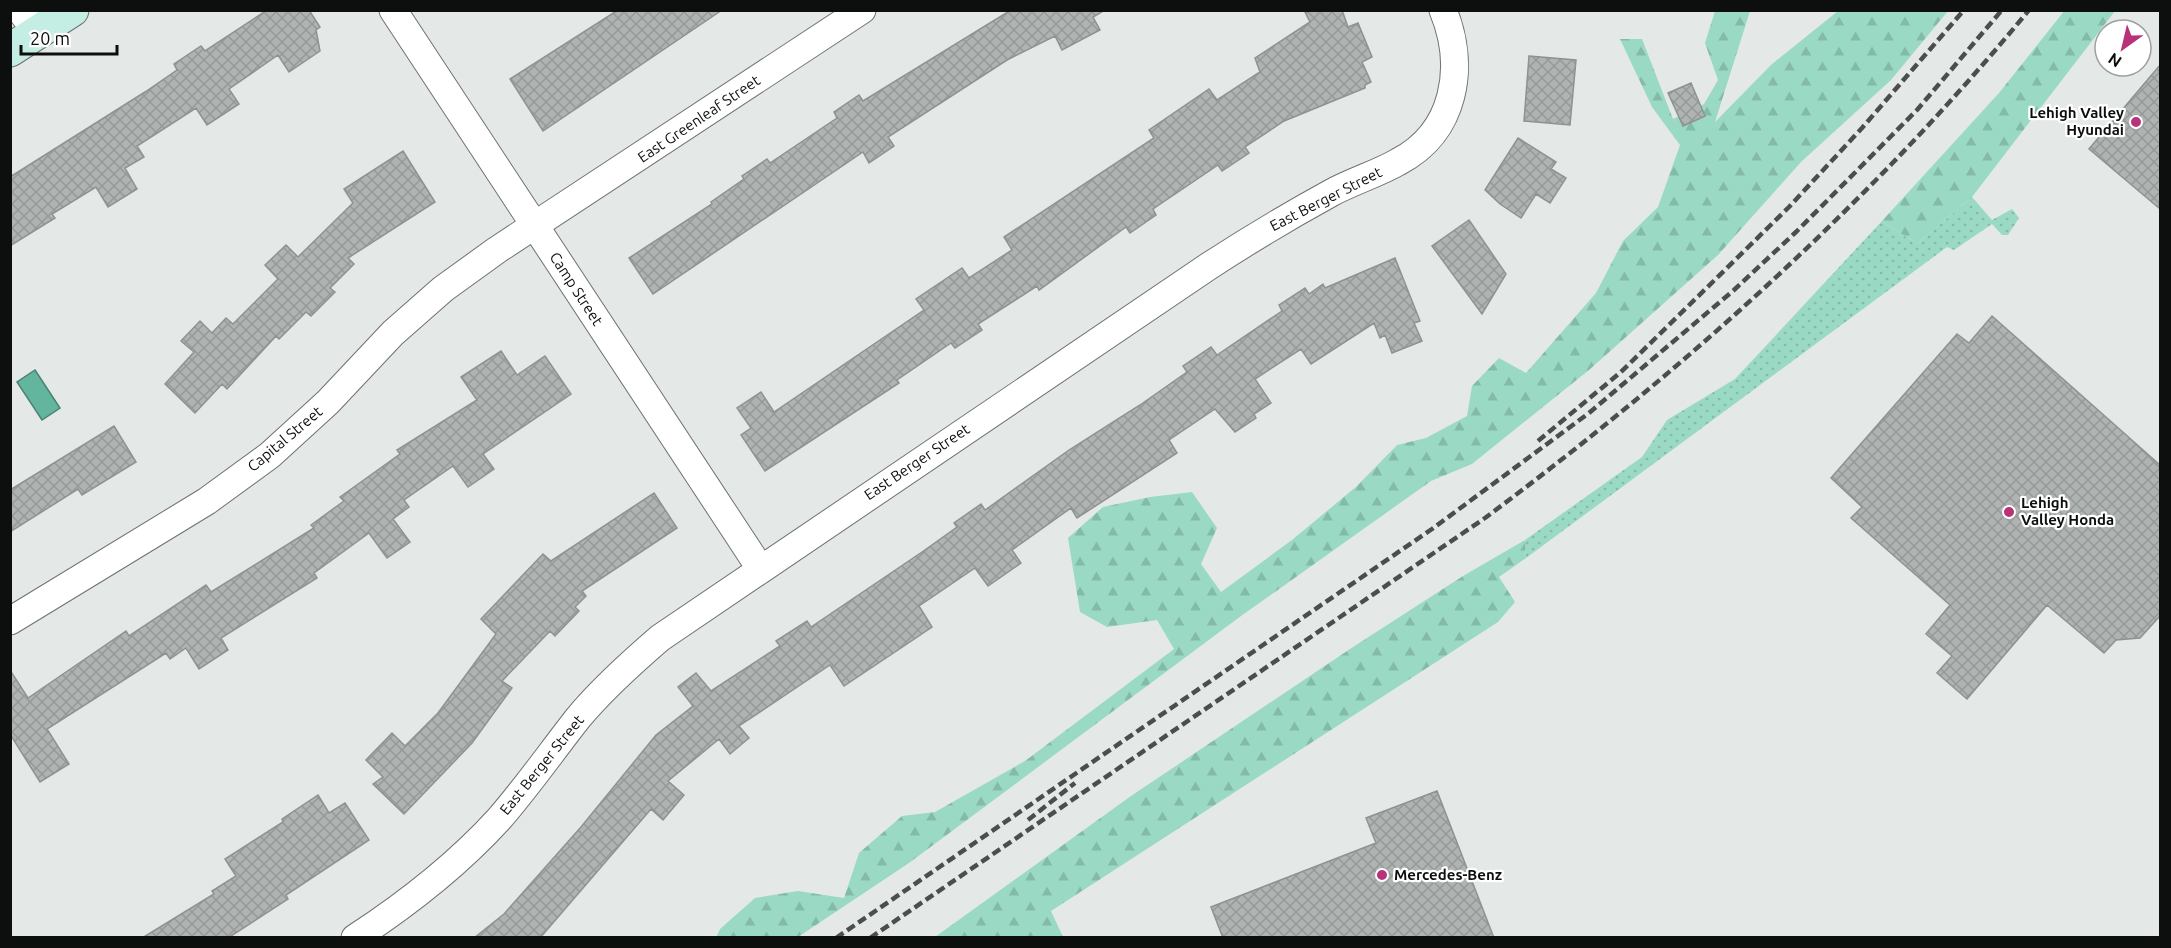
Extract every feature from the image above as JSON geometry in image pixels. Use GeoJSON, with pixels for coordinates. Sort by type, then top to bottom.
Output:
{"type":"FeatureCollection","features":[{"type":"Feature","properties":{"kind":"main road"},"geometry":{"type":"LineString","coordinates":[[22,31],[72,10]]}},
{"type":"Feature","properties":{"kind":"street","name":"Camp Street"},"geometry":{"type":"LineString","coordinates":[[393,10],[760,568]]}},
{"type":"Feature","properties":{"kind":"street","name":"East Greenleaf Street"},"geometry":{"type":"LineString","coordinates":[[536,227],[862,10]]}},
{"type":"Feature","properties":{"kind":"street","name":"East Berger Street"},"geometry":{"type":"LineString","coordinates":[[355,938],[394,912],[440,876],[490,827],[579,717],[618,676],[660,638],[760,568],[1272,225],[1400,161],[1425,141],[1441,119],[1453,90],[1456,59],[1452,32],[1443,10]]}},
{"type":"Feature","properties":{"kind":"street","name":"Capital Street"},"geometry":{"type":"LineString","coordinates":[[10,621],[207,501],[270,455],[328,402],[393,333],[443,289],[497,250],[536,227]]}},
{"type":"Feature","properties":{"kind":"green space"},"geometry":{"type":"Polygon","coordinates":[[[2065,10],[2115,11],[2110,18],[2093,18],[2093,40],[1972,197],[1917,244],[1882,221],[1999,93],[2065,10]]]}},
{"type":"Feature","properties":{"kind":"green space"},"geometry":{"type":"Polygon","coordinates":[[[1715,11],[1750,11],[1715,122],[1772,64],[1838,11],[1948,11],[1891,80],[1801,162],[1718,255],[1589,370],[1472,464],[1431,481],[1241,616],[909,863],[798,937],[716,938],[720,929],[755,898],[798,891],[844,898],[859,853],[902,816],[935,812],[1025,761],[1174,649],[1157,620],[1107,627],[1080,612],[1068,538],[1103,507],[1150,497],[1192,492],[1217,528],[1201,564],[1221,592],[1292,540],[1357,486],[1397,445],[1426,438],[1467,416],[1472,386],[1499,358],[1526,373],[1596,293],[1623,241],[1658,207],[1680,145],[1652,107],[1620,39],[1642,39],[1673,119],[1704,104],[1718,80],[1705,43],[1715,11]]]}},
{"type":"Feature","properties":{"kind":"green space"},"geometry":{"type":"Polygon","coordinates":[[[1972,197],[1992,220],[2012,209],[2019,218],[2008,235],[2002,235],[1992,224],[1954,250],[1947,247],[1526,558],[1525,540],[1642,457],[1667,420],[1735,379],[1882,221],[1917,244],[1972,197]]]}},
{"type":"Feature","properties":{"kind":"green space"},"geometry":{"type":"Polygon","coordinates":[[[1525,540],[1526,558],[1499,577],[1515,602],[1498,622],[1051,911],[1063,937],[935,937],[1131,796],[1353,647],[1463,576],[1525,540]]]}},
{"type":"Feature","properties":{"kind":"shaded area"},"geometry":{"type":"Polygon","coordinates":[[[35,370],[60,408],[42,420],[17,382],[35,370]]]}},
{"type":"Feature","properties":{"kind":"building"},"geometry":{"type":"Polygon","coordinates":[[[267,10],[309,10],[320,27],[316,30],[320,51],[289,72],[278,55],[229,89],[239,104],[207,125],[196,108],[137,146],[144,157],[125,168],[137,189],[108,207],[96,187],[52,214],[55,218],[10,246],[10,177],[145,92],[177,70],[174,64],[201,46],[205,51],[267,10]]]}},
{"type":"Feature","properties":{"kind":"building"},"geometry":{"type":"Polygon","coordinates":[[[618,10],[722,10],[543,131],[510,79],[618,10]]]}},
{"type":"Feature","properties":{"kind":"building"},"geometry":{"type":"Polygon","coordinates":[[[1011,10],[1105,10],[1093,17],[1100,30],[1062,50],[1055,36],[1007,60],[888,137],[894,146],[869,163],[863,152],[653,294],[629,258],[712,204],[711,202],[744,179],[742,176],[767,159],[770,163],[837,118],[834,112],[859,95],[863,101],[1011,10]]]}},
{"type":"Feature","properties":{"kind":"building"},"geometry":{"type":"Polygon","coordinates":[[[1304,10],[1342,10],[1348,27],[1358,23],[1372,57],[1362,62],[1371,82],[1365,85],[1365,88],[1284,121],[1245,147],[1249,153],[1222,171],[1218,165],[1153,209],[1156,215],[1130,233],[1126,227],[1039,290],[1037,286],[978,324],[982,330],[955,348],[951,343],[897,380],[899,383],[765,471],[741,435],[751,428],[737,408],[761,392],[774,412],[924,310],[916,299],[962,268],[969,278],[1012,250],[1004,237],[1154,138],[1149,130],[1209,89],[1217,100],[1260,72],[1255,58],[1310,22],[1304,10]]]}},
{"type":"Feature","properties":{"kind":"building"},"geometry":{"type":"Polygon","coordinates":[[[1529,56],[1576,60],[1570,125],[1524,121],[1529,56]]]}},
{"type":"Feature","properties":{"kind":"building","name":"Lehigh Valley Hyundai"},"geometry":{"type":"Polygon","coordinates":[[[2160,65],[2160,209],[2089,149],[2149,78],[2153,78],[2153,73],[2160,65]]]}},
{"type":"Feature","properties":{"kind":"building"},"geometry":{"type":"Polygon","coordinates":[[[1691,83],[1705,116],[1683,126],[1668,93],[1691,83]]]}},
{"type":"Feature","properties":{"kind":"building"},"geometry":{"type":"Polygon","coordinates":[[[1518,138],[1556,162],[1551,169],[1566,178],[1550,203],[1536,194],[1521,218],[1500,204],[1485,190],[1518,138]]]}},
{"type":"Feature","properties":{"kind":"building"},"geometry":{"type":"Polygon","coordinates":[[[403,151],[435,202],[348,258],[354,264],[330,288],[335,292],[311,316],[306,312],[279,339],[276,336],[227,389],[222,384],[195,413],[165,384],[194,352],[181,341],[200,321],[212,333],[226,318],[233,324],[278,279],[265,265],[286,245],[298,257],[353,203],[344,189],[403,151]]]}},
{"type":"Feature","properties":{"kind":"building"},"geometry":{"type":"Polygon","coordinates":[[[1469,220],[1506,274],[1482,314],[1432,246],[1469,220]]]}},
{"type":"Feature","properties":{"kind":"building"},"geometry":{"type":"Polygon","coordinates":[[[1395,258],[1420,321],[1414,323],[1422,341],[1392,353],[1385,335],[1380,338],[1374,323],[1311,364],[1301,349],[1255,379],[1271,403],[1254,414],[1256,418],[1235,432],[1215,409],[1169,440],[1177,453],[1077,518],[1071,508],[1012,550],[1021,563],[988,586],[975,568],[919,606],[932,627],[844,686],[830,665],[739,726],[749,738],[730,754],[719,739],[668,781],[684,795],[663,820],[651,809],[540,938],[474,938],[504,914],[581,827],[656,735],[693,706],[678,687],[696,673],[711,691],[780,646],[776,641],[807,621],[811,627],[922,552],[957,527],[954,523],[981,504],[985,510],[1069,450],[1140,405],[1187,372],[1183,366],[1211,347],[1217,355],[1282,311],[1279,305],[1305,288],[1309,294],[1323,284],[1325,288],[1395,258]]]}},
{"type":"Feature","properties":{"kind":"building","name":"Lehigh Valley Honda"},"geometry":{"type":"Polygon","coordinates":[[[1992,316],[2160,465],[2160,616],[2140,638],[2116,640],[2104,653],[2047,605],[1967,699],[1937,673],[1952,656],[1926,634],[1950,605],[1851,518],[1862,507],[1831,478],[1957,334],[1969,343],[1992,316]]]}},
{"type":"Feature","properties":{"kind":"building"},"geometry":{"type":"Polygon","coordinates":[[[501,351],[517,375],[545,356],[571,394],[483,454],[494,469],[468,487],[453,466],[404,500],[409,507],[393,519],[410,542],[387,558],[369,533],[314,573],[317,578],[221,638],[228,650],[199,669],[186,648],[170,659],[166,653],[47,729],[69,764],[40,782],[10,734],[10,670],[28,698],[126,631],[129,636],[206,585],[211,592],[314,528],[311,525],[344,501],[340,497],[400,454],[397,450],[477,400],[461,377],[501,351]]]}},
{"type":"Feature","properties":{"kind":"building"},"geometry":{"type":"Polygon","coordinates":[[[114,426],[136,462],[82,495],[78,489],[10,532],[10,490],[114,426]]]}},
{"type":"Feature","properties":{"kind":"building"},"geometry":{"type":"Polygon","coordinates":[[[654,493],[677,528],[582,591],[586,596],[575,607],[579,611],[555,636],[550,631],[502,681],[512,688],[472,743],[404,814],[373,784],[383,777],[366,760],[392,733],[405,746],[438,713],[496,634],[481,619],[543,554],[551,561],[654,493]]]}},
{"type":"Feature","properties":{"kind":"building","name":"Mercedes-Benz"},"geometry":{"type":"Polygon","coordinates":[[[1437,791],[1494,938],[1223,938],[1211,907],[1376,843],[1366,818],[1437,791]]]}},
{"type":"Feature","properties":{"kind":"building"},"geometry":{"type":"Polygon","coordinates":[[[318,795],[329,813],[345,803],[369,840],[286,895],[288,899],[228,938],[142,938],[214,894],[212,891],[236,876],[225,859],[283,822],[282,819],[318,795]]]}},
{"type":"Feature","properties":{"kind":"railway"},"geometry":{"type":"LineString","coordinates":[[1538,441],[1621,372],[1789,207],[1862,128],[1964,10]]}},
{"type":"Feature","properties":{"kind":"railway"},"geometry":{"type":"LineString","coordinates":[[836,938],[1432,529],[1589,413],[1734,290],[1796,232],[1917,110],[2002,10]]}},
{"type":"Feature","properties":{"kind":"railway"},"geometry":{"type":"LineString","coordinates":[[870,938],[1485,518],[1559,462],[1703,343],[1840,216],[1905,150],[2029,10]]}},
{"type":"Feature","properties":{"kind":"railway"},"geometry":{"type":"LineString","coordinates":[[1028,820],[1075,783]]}},
{"type":"Feature","properties":{"kind":"place","name":"Lehigh Valley Hyundai"},"geometry":{"type":"Point","coordinates":[2136,122]}},
{"type":"Feature","properties":{"kind":"place","name":"Lehigh Valley Honda"},"geometry":{"type":"Point","coordinates":[2009,512]}},
{"type":"Feature","properties":{"kind":"place","name":"Mercedes-Benz"},"geometry":{"type":"Point","coordinates":[1382,875]}}]}
